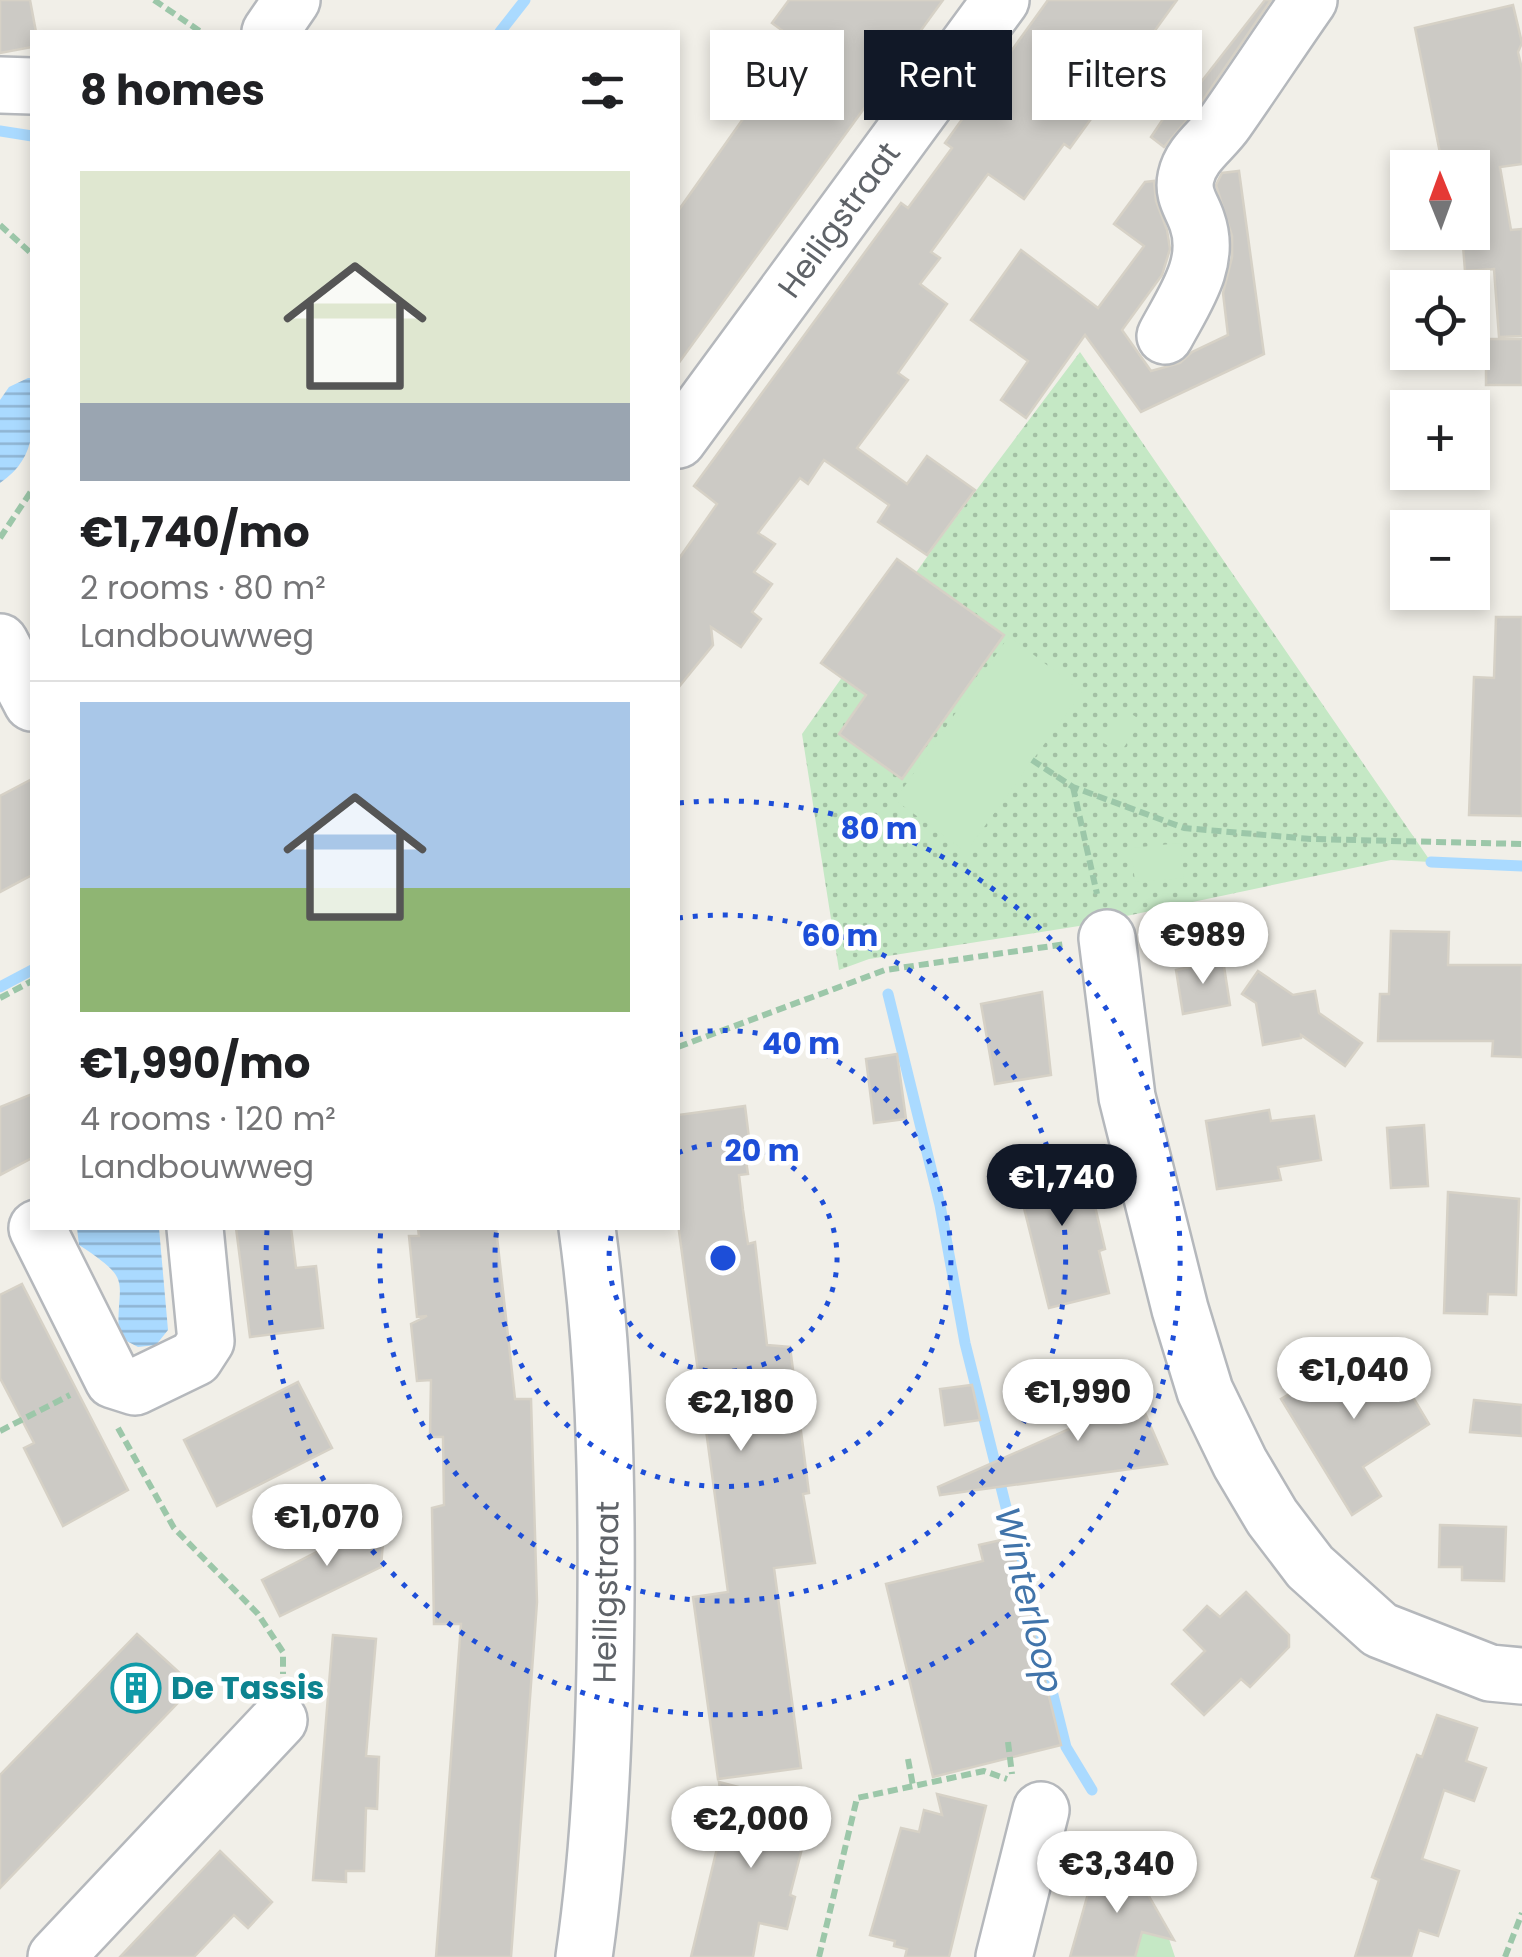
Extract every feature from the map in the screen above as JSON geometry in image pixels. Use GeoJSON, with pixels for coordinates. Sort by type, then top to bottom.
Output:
{"type":"FeatureCollection","features":[{"type":"Feature","properties":{"kind":"street"},"geometry":{"type":"LineString","coordinates":[[271,30],[292,0]]}},
{"type":"Feature","properties":{"kind":"street","name":"Heiligstraat"},"geometry":{"type":"LineString","coordinates":[[680,437],[1001,0]]}},
{"type":"Feature","properties":{"kind":"street"},"geometry":{"type":"LineString","coordinates":[[1165,336],[1200,266],[1202,240],[1186,198],[1185,178],[1196,154],[1224,124],[1309,0]]}},
{"type":"Feature","properties":{"kind":"street"},"geometry":{"type":"LineString","coordinates":[[0,85],[30,86]]}},
{"type":"Feature","properties":{"kind":"street"},"geometry":{"type":"LineString","coordinates":[[0,642],[30,700]]}},
{"type":"Feature","properties":{"kind":"street"},"geometry":{"type":"LineString","coordinates":[[0,729],[30,713]]}},
{"type":"Feature","properties":{"kind":"street"},"geometry":{"type":"LineString","coordinates":[[1108,938],[1126,1097],[1205,1391],[1240,1463],[1272,1518],[1310,1567],[1380,1630],[1490,1673],[1522,1676]]}},
{"type":"Feature","properties":{"kind":"street"},"geometry":{"type":"LineString","coordinates":[[33,1230],[102,1379],[135,1387],[196,1358],[206,1341],[196,1230]]}},
{"type":"Feature","properties":{"kind":"street","name":"Heiligstraat"},"geometry":{"type":"LineString","coordinates":[[584,1957],[598,1844],[608,1490],[587,1230]]}},
{"type":"Feature","properties":{"kind":"street"},"geometry":{"type":"LineString","coordinates":[[56,1957],[279,1720]]}},
{"type":"Feature","properties":{"kind":"street"},"geometry":{"type":"LineString","coordinates":[[1004,1957],[1041,1810]]}},
{"type":"Feature","properties":{"kind":"path"},"geometry":{"type":"LineString","coordinates":[[154,0],[198,30]]}},
{"type":"Feature","properties":{"kind":"path"},"geometry":{"type":"LineString","coordinates":[[0,225],[30,252]]}},
{"type":"Feature","properties":{"kind":"path"},"geometry":{"type":"LineString","coordinates":[[0,538],[30,493]]}},
{"type":"Feature","properties":{"kind":"path"},"geometry":{"type":"LineString","coordinates":[[1032,760],[1073,787],[1184,828],[1312,839],[1522,844]]}},
{"type":"Feature","properties":{"kind":"path"},"geometry":{"type":"LineString","coordinates":[[680,1046],[885,970],[1108,938],[1073,787]]}},
{"type":"Feature","properties":{"kind":"path"},"geometry":{"type":"LineString","coordinates":[[0,998],[30,983]]}},
{"type":"Feature","properties":{"kind":"path"},"geometry":{"type":"LineString","coordinates":[[0,1431],[102,1379],[174,1528],[258,1614],[283,1652],[279,1720]]}},
{"type":"Feature","properties":{"kind":"path"},"geometry":{"type":"LineString","coordinates":[[819,1957],[857,1798],[984,1772],[1012,1780],[1008,1742]]}},
{"type":"Feature","properties":{"kind":"path"},"geometry":{"type":"LineString","coordinates":[[908,1759],[913,1786]]}},
{"type":"Feature","properties":{"kind":"path"},"geometry":{"type":"LineString","coordinates":[[1506,1957],[1522,1913]]}},
{"type":"Feature","properties":{"kind":"green space"},"geometry":{"type":"Polygon","coordinates":[[[1080,352],[1431,862],[1391,860],[1079,926],[869,959],[839,970],[802,734],[939,540],[1080,352]]]}},
{"type":"Feature","properties":{"kind":"green space"},"geometry":{"type":"Polygon","coordinates":[[[1009,636],[1082,692],[966,852],[895,800],[1009,636]]]}},
{"type":"Feature","properties":{"kind":"green space"},"geometry":{"type":"Polygon","coordinates":[[[1124,709],[1142,721],[1120,753],[1102,742],[1124,709]]]}},
{"type":"Feature","properties":{"kind":"green space"},"geometry":{"type":"Polygon","coordinates":[[[1180,843],[1184,878],[1135,882],[1131,848],[1180,843]]]}},
{"type":"Feature","properties":{"kind":"green space"},"geometry":{"type":"Polygon","coordinates":[[[1142,1932],[1169,1939],[1175,1957],[1135,1957],[1142,1932]]]}},
{"type":"Feature","properties":{"kind":"water"},"geometry":{"type":"Polygon","coordinates":[[[30,378],[30,440],[22,461],[0,483],[0,400],[9,387],[30,378]]]}},
{"type":"Feature","properties":{"kind":"water"},"geometry":{"type":"Polygon","coordinates":[[[77,1230],[159,1230],[168,1330],[156,1345],[138,1347],[119,1337],[116,1276],[79,1245],[77,1230]]]}},
{"type":"Feature","properties":{"kind":"building"},"geometry":{"type":"Polygon","coordinates":[[[0,0],[30,0],[36,30],[30,30],[30,47],[0,53],[0,0]]]}},
{"type":"Feature","properties":{"kind":"building"},"geometry":{"type":"Polygon","coordinates":[[[789,0],[943,0],[921,30],[864,30],[864,109],[680,361],[680,208],[742,120],[844,120],[844,30],[782,30],[772,23],[789,0]]]}},
{"type":"Feature","properties":{"kind":"building"},"geometry":{"type":"Polygon","coordinates":[[[1048,0],[1177,0],[1155,30],[1032,30],[1032,120],[1090,120],[1070,148],[1064,144],[1024,199],[988,174],[931,252],[940,258],[920,284],[947,304],[898,373],[908,380],[857,448],[907,484],[927,456],[975,490],[927,555],[878,522],[889,505],[824,460],[808,484],[800,478],[758,533],[775,544],[754,572],[772,584],[752,612],[761,619],[741,647],[711,627],[713,645],[680,686],[680,557],[717,504],[694,486],[901,203],[908,208],[952,148],[945,143],[962,120],[1012,120],[1012,50],[1048,0]]]}},
{"type":"Feature","properties":{"kind":"building"},"geometry":{"type":"Polygon","coordinates":[[[1265,0],[1271,0],[1202,102],[1202,81],[1265,0]]]}},
{"type":"Feature","properties":{"kind":"building"},"geometry":{"type":"Polygon","coordinates":[[[1513,5],[1522,43],[1518,52],[1522,69],[1522,164],[1500,167],[1511,230],[1522,229],[1522,336],[1499,337],[1494,269],[1465,270],[1463,250],[1490,250],[1490,150],[1439,150],[1415,28],[1513,5]]]}},
{"type":"Feature","properties":{"kind":"building"},"geometry":{"type":"Polygon","coordinates":[[[1162,120],[1187,120],[1164,147],[1151,137],[1162,120]]]}},
{"type":"Feature","properties":{"kind":"building"},"geometry":{"type":"Polygon","coordinates":[[[1239,171],[1264,354],[1141,412],[1085,335],[1026,418],[1001,400],[1028,361],[971,320],[1021,250],[1098,308],[1144,246],[1114,224],[1145,182],[1154,181],[1170,249],[1162,275],[1122,330],[1151,371],[1180,363],[1192,352],[1228,335],[1223,293],[1232,257],[1232,236],[1216,185],[1222,173],[1239,171]]]}},
{"type":"Feature","properties":{"kind":"building"},"geometry":{"type":"Polygon","coordinates":[[[1490,339],[1522,339],[1522,385],[1486,385],[1490,339]]]}},
{"type":"Feature","properties":{"kind":"building"},"geometry":{"type":"Polygon","coordinates":[[[897,559],[1004,635],[902,779],[839,734],[866,695],[821,663],[897,559]]]}},
{"type":"Feature","properties":{"kind":"building"},"geometry":{"type":"Polygon","coordinates":[[[1496,617],[1522,617],[1522,816],[1469,815],[1474,677],[1494,678],[1496,617]]]}},
{"type":"Feature","properties":{"kind":"building"},"geometry":{"type":"Polygon","coordinates":[[[30,780],[30,876],[0,892],[0,796],[30,780]]]}},
{"type":"Feature","properties":{"kind":"building"},"geometry":{"type":"Polygon","coordinates":[[[1391,931],[1449,932],[1448,965],[1522,965],[1522,1057],[1492,1056],[1493,1041],[1378,1041],[1380,994],[1389,994],[1391,931]]]}},
{"type":"Feature","properties":{"kind":"building"},"geometry":{"type":"Polygon","coordinates":[[[1223,960],[1230,1005],[1183,1014],[1176,970],[1223,960]]]}},
{"type":"Feature","properties":{"kind":"building"},"geometry":{"type":"Polygon","coordinates":[[[1258,971],[1293,995],[1315,991],[1319,1013],[1362,1043],[1345,1066],[1301,1035],[1263,1045],[1256,1003],[1242,994],[1258,971]]]}},
{"type":"Feature","properties":{"kind":"building"},"geometry":{"type":"Polygon","coordinates":[[[1042,992],[1051,1075],[995,1084],[981,1004],[1042,992]]]}},
{"type":"Feature","properties":{"kind":"building"},"geometry":{"type":"Polygon","coordinates":[[[897,1054],[906,1119],[874,1123],[866,1059],[897,1054]]]}},
{"type":"Feature","properties":{"kind":"building"},"geometry":{"type":"Polygon","coordinates":[[[30,1095],[30,1159],[0,1175],[0,1107],[30,1095]]]}},
{"type":"Feature","properties":{"kind":"building"},"geometry":{"type":"Polygon","coordinates":[[[745,1106],[751,1154],[745,1155],[748,1174],[739,1175],[748,1244],[755,1242],[767,1345],[790,1347],[809,1493],[803,1494],[815,1563],[774,1568],[801,1768],[718,1779],[693,1597],[728,1592],[679,1230],[680,1115],[745,1106]]]}},
{"type":"Feature","properties":{"kind":"building"},"geometry":{"type":"Polygon","coordinates":[[[1269,1110],[1271,1121],[1314,1116],[1321,1160],[1278,1167],[1281,1180],[1217,1189],[1206,1121],[1269,1110]]]}},
{"type":"Feature","properties":{"kind":"building"},"geometry":{"type":"Polygon","coordinates":[[[1424,1125],[1428,1186],[1391,1188],[1387,1128],[1424,1125]]]}},
{"type":"Feature","properties":{"kind":"building"},"geometry":{"type":"Polygon","coordinates":[[[1056,1149],[1063,1178],[1087,1172],[1105,1249],[1099,1251],[1109,1293],[1049,1308],[1012,1160],[1056,1149]]]}},
{"type":"Feature","properties":{"kind":"building"},"geometry":{"type":"Polygon","coordinates":[[[1448,1192],[1519,1199],[1516,1295],[1488,1294],[1487,1314],[1444,1313],[1448,1192]]]}},
{"type":"Feature","properties":{"kind":"building"},"geometry":{"type":"Polygon","coordinates":[[[236,1230],[291,1230],[296,1268],[316,1266],[323,1328],[250,1337],[236,1230]]]}},
{"type":"Feature","properties":{"kind":"building"},"geometry":{"type":"Polygon","coordinates":[[[418,1230],[496,1230],[515,1399],[531,1399],[537,1602],[511,1957],[436,1957],[461,1624],[434,1624],[432,1508],[444,1505],[443,1437],[430,1437],[431,1380],[417,1381],[411,1324],[427,1316],[417,1317],[409,1236],[419,1236],[418,1230]]]}},
{"type":"Feature","properties":{"kind":"building"},"geometry":{"type":"Polygon","coordinates":[[[22,1284],[128,1490],[63,1526],[24,1448],[34,1443],[0,1378],[0,1295],[22,1284]]]}},
{"type":"Feature","properties":{"kind":"building"},"geometry":{"type":"Polygon","coordinates":[[[1359,1340],[1386,1387],[1401,1377],[1429,1424],[1363,1467],[1381,1496],[1352,1515],[1281,1399],[1337,1366],[1331,1357],[1359,1340]]]}},
{"type":"Feature","properties":{"kind":"building"},"geometry":{"type":"Polygon","coordinates":[[[1114,1366],[1134,1409],[1142,1406],[1167,1464],[940,1495],[938,1487],[1094,1418],[1078,1382],[1114,1366]]]}},
{"type":"Feature","properties":{"kind":"building"},"geometry":{"type":"Polygon","coordinates":[[[298,1382],[332,1448],[217,1506],[184,1440],[298,1382]]]}},
{"type":"Feature","properties":{"kind":"building"},"geometry":{"type":"Polygon","coordinates":[[[972,1385],[980,1420],[945,1425],[940,1389],[972,1385]]]}},
{"type":"Feature","properties":{"kind":"building"},"geometry":{"type":"Polygon","coordinates":[[[1474,1400],[1522,1405],[1522,1436],[1470,1432],[1474,1400]]]}},
{"type":"Feature","properties":{"kind":"building"},"geometry":{"type":"Polygon","coordinates":[[[385,1517],[381,1567],[280,1616],[262,1580],[385,1517]]]}},
{"type":"Feature","properties":{"kind":"building"},"geometry":{"type":"Polygon","coordinates":[[[1440,1525],[1506,1527],[1504,1581],[1462,1580],[1462,1567],[1439,1567],[1440,1525]]]}},
{"type":"Feature","properties":{"kind":"building"},"geometry":{"type":"Polygon","coordinates":[[[1010,1538],[1061,1745],[933,1777],[886,1584],[983,1561],[979,1545],[1010,1538]]]}},
{"type":"Feature","properties":{"kind":"building"},"geometry":{"type":"Polygon","coordinates":[[[1246,1592],[1289,1635],[1289,1647],[1250,1687],[1241,1679],[1204,1715],[1172,1684],[1205,1651],[1184,1630],[1207,1606],[1220,1617],[1246,1592]]]}},
{"type":"Feature","properties":{"kind":"building"},"geometry":{"type":"Polygon","coordinates":[[[137,1634],[194,1686],[0,1888],[0,1775],[137,1634]]]}},
{"type":"Feature","properties":{"kind":"building"},"geometry":{"type":"Polygon","coordinates":[[[333,1635],[376,1639],[366,1756],[379,1757],[377,1809],[366,1808],[364,1871],[346,1871],[346,1882],[313,1880],[333,1635]]]}},
{"type":"Feature","properties":{"kind":"building"},"geometry":{"type":"Polygon","coordinates":[[[1437,1715],[1477,1728],[1466,1761],[1486,1768],[1474,1801],[1444,1790],[1422,1859],[1459,1871],[1438,1936],[1419,1930],[1411,1957],[1355,1957],[1379,1880],[1372,1877],[1417,1755],[1422,1757],[1437,1715]]]}},
{"type":"Feature","properties":{"kind":"building"},"geometry":{"type":"Polygon","coordinates":[[[719,1782],[813,1806],[790,1895],[795,1897],[787,1929],[759,1923],[753,1957],[691,1957],[724,1819],[719,1782]]]}},
{"type":"Feature","properties":{"kind":"building"},"geometry":{"type":"Polygon","coordinates":[[[937,1794],[986,1806],[949,1957],[905,1957],[907,1949],[894,1946],[895,1941],[870,1935],[901,1828],[919,1832],[924,1810],[942,1815],[937,1794]]]}},
{"type":"Feature","properties":{"kind":"building"},"geometry":{"type":"Polygon","coordinates":[[[220,1851],[272,1902],[248,1928],[234,1915],[194,1957],[120,1957],[220,1851]]]}},
{"type":"Feature","properties":{"kind":"building"},"geometry":{"type":"Polygon","coordinates":[[[1107,1862],[1134,1870],[1174,1940],[1142,1932],[1135,1957],[1070,1957],[1093,1876],[1102,1879],[1107,1862]]]}},
{"type":"Feature","properties":{"kind":"waterway"},"geometry":{"type":"LineString","coordinates":[[502,30],[525,0]]}},
{"type":"Feature","properties":{"kind":"waterway"},"geometry":{"type":"LineString","coordinates":[[0,131],[30,136]]}},
{"type":"Feature","properties":{"kind":"waterway"},"geometry":{"type":"LineString","coordinates":[[1431,862],[1522,866]]}},
{"type":"Feature","properties":{"kind":"waterway"},"geometry":{"type":"LineString","coordinates":[[0,987],[30,971]]}},
{"type":"Feature","properties":{"kind":"waterway","name":"Winterloop"},"geometry":{"type":"LineString","coordinates":[[888,994],[940,1205],[965,1343],[1066,1747],[1092,1790]]}},
{"type":"Feature","properties":{"kind":"place","name":"De Tassis"},"geometry":{"type":"Point","coordinates":[136,1688]}}]}
